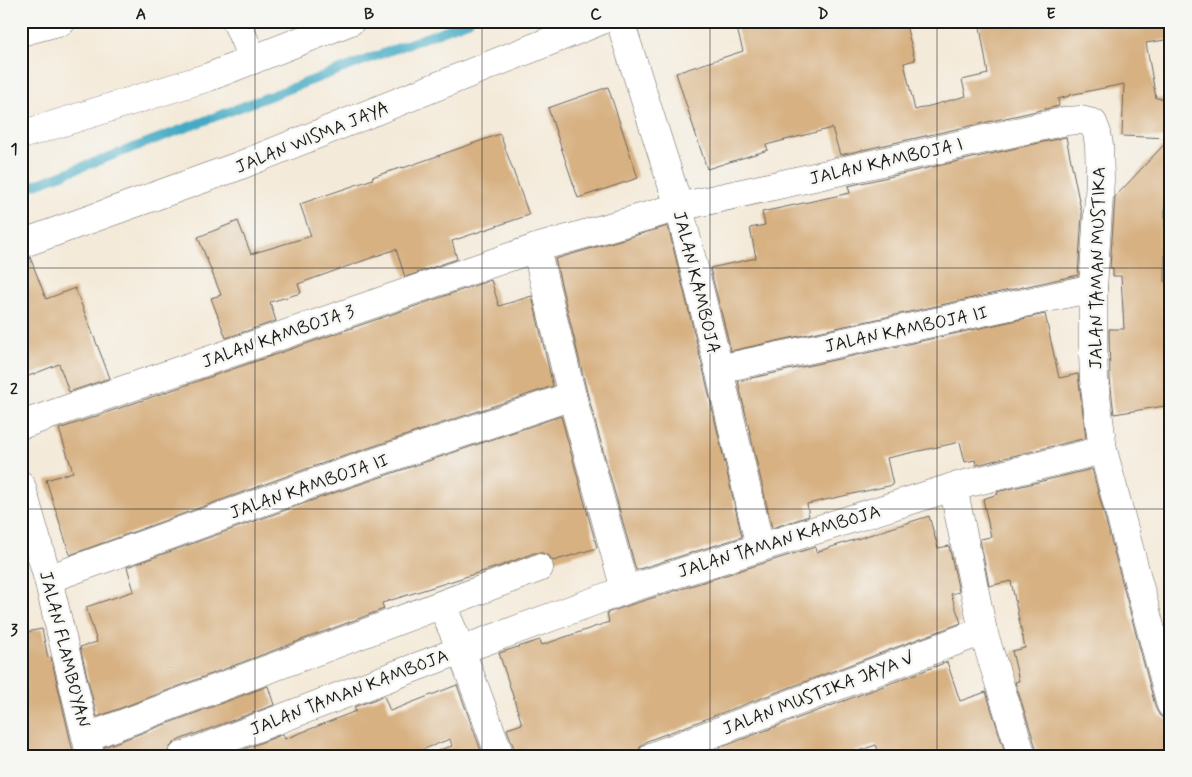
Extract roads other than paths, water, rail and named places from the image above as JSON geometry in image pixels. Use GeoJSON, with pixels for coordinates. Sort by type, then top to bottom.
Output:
{"type":"FeatureCollection","features":[{"type":"Feature","properties":{"kind":"street"},"geometry":{"type":"LineString","coordinates":[[21,32],[62,21]]}},
{"type":"Feature","properties":{"kind":"street"},"geometry":{"type":"LineString","coordinates":[[236,21],[253,60]]}},
{"type":"Feature","properties":{"kind":"street"},"geometry":{"type":"LineString","coordinates":[[21,135],[209,77],[351,21]]}},
{"type":"Feature","properties":{"kind":"street","name":"JALAN WISMA JAYA"},"geometry":{"type":"LineString","coordinates":[[21,244],[236,168],[600,21]]}},
{"type":"Feature","properties":{"kind":"street","name":"JALAN KAMBOJA"},"geometry":{"type":"LineString","coordinates":[[620,21],[680,208],[760,547]]}},
{"type":"Feature","properties":{"kind":"street","name":"JALAN KAMBOJA I"},"geometry":{"type":"LineString","coordinates":[[680,208],[1066,121],[1081,120],[1093,123]]}},
{"type":"Feature","properties":{"kind":"street","name":"JALAN TAMAN MUSTIKA"},"geometry":{"type":"LineString","coordinates":[[1093,123],[1099,145],[1100,180],[1093,288],[1093,354],[1094,380],[1103,450],[1171,705]]}},
{"type":"Feature","properties":{"kind":"street","name":"JALAN KAMBOJA 3"},"geometry":{"type":"LineString","coordinates":[[21,425],[536,248],[680,208]]}},
{"type":"Feature","properties":{"kind":"street"},"geometry":{"type":"LineString","coordinates":[[536,248],[572,396],[625,590]]}},
{"type":"Feature","properties":{"kind":"street","name":"JALAN KAMBOJA II"},"geometry":{"type":"LineString","coordinates":[[719,369],[1093,288]]}},
{"type":"Feature","properties":{"kind":"street","name":"JALAN KAMBOJA II"},"geometry":{"type":"LineString","coordinates":[[48,579],[314,483],[572,396]]}},
{"type":"Feature","properties":{"kind":"street","name":"JALAN TAMAN KAMBOJA"},"geometry":{"type":"LineString","coordinates":[[182,756],[460,650],[625,590],[953,487],[1103,450]]}},
{"type":"Feature","properties":{"kind":"street","name":"JALAN FLAMBOYAN"},"geometry":{"type":"LineString","coordinates":[[21,486],[48,579],[89,746]]}},
{"type":"Feature","properties":{"kind":"street"},"geometry":{"type":"LineString","coordinates":[[953,487],[983,630],[1022,756]]}},
{"type":"Feature","properties":{"kind":"street"},"geometry":{"type":"LineString","coordinates":[[89,746],[539,568]]}},
{"type":"Feature","properties":{"kind":"street","name":"JALAN TAMAN KAMBOJA"},"geometry":{"type":"LineString","coordinates":[[442,605],[460,650]]}},
{"type":"Feature","properties":{"kind":"street","name":"JALAN MUSTIKA JAYA V"},"geometry":{"type":"LineString","coordinates":[[653,756],[983,630]]}},
{"type":"Feature","properties":{"kind":"street"},"geometry":{"type":"LineString","coordinates":[[460,650],[500,756]]}},
{"type":"Feature","properties":{"kind":"waterway"},"geometry":{"type":"LineString","coordinates":[[21,190],[469,21]]}}]}
